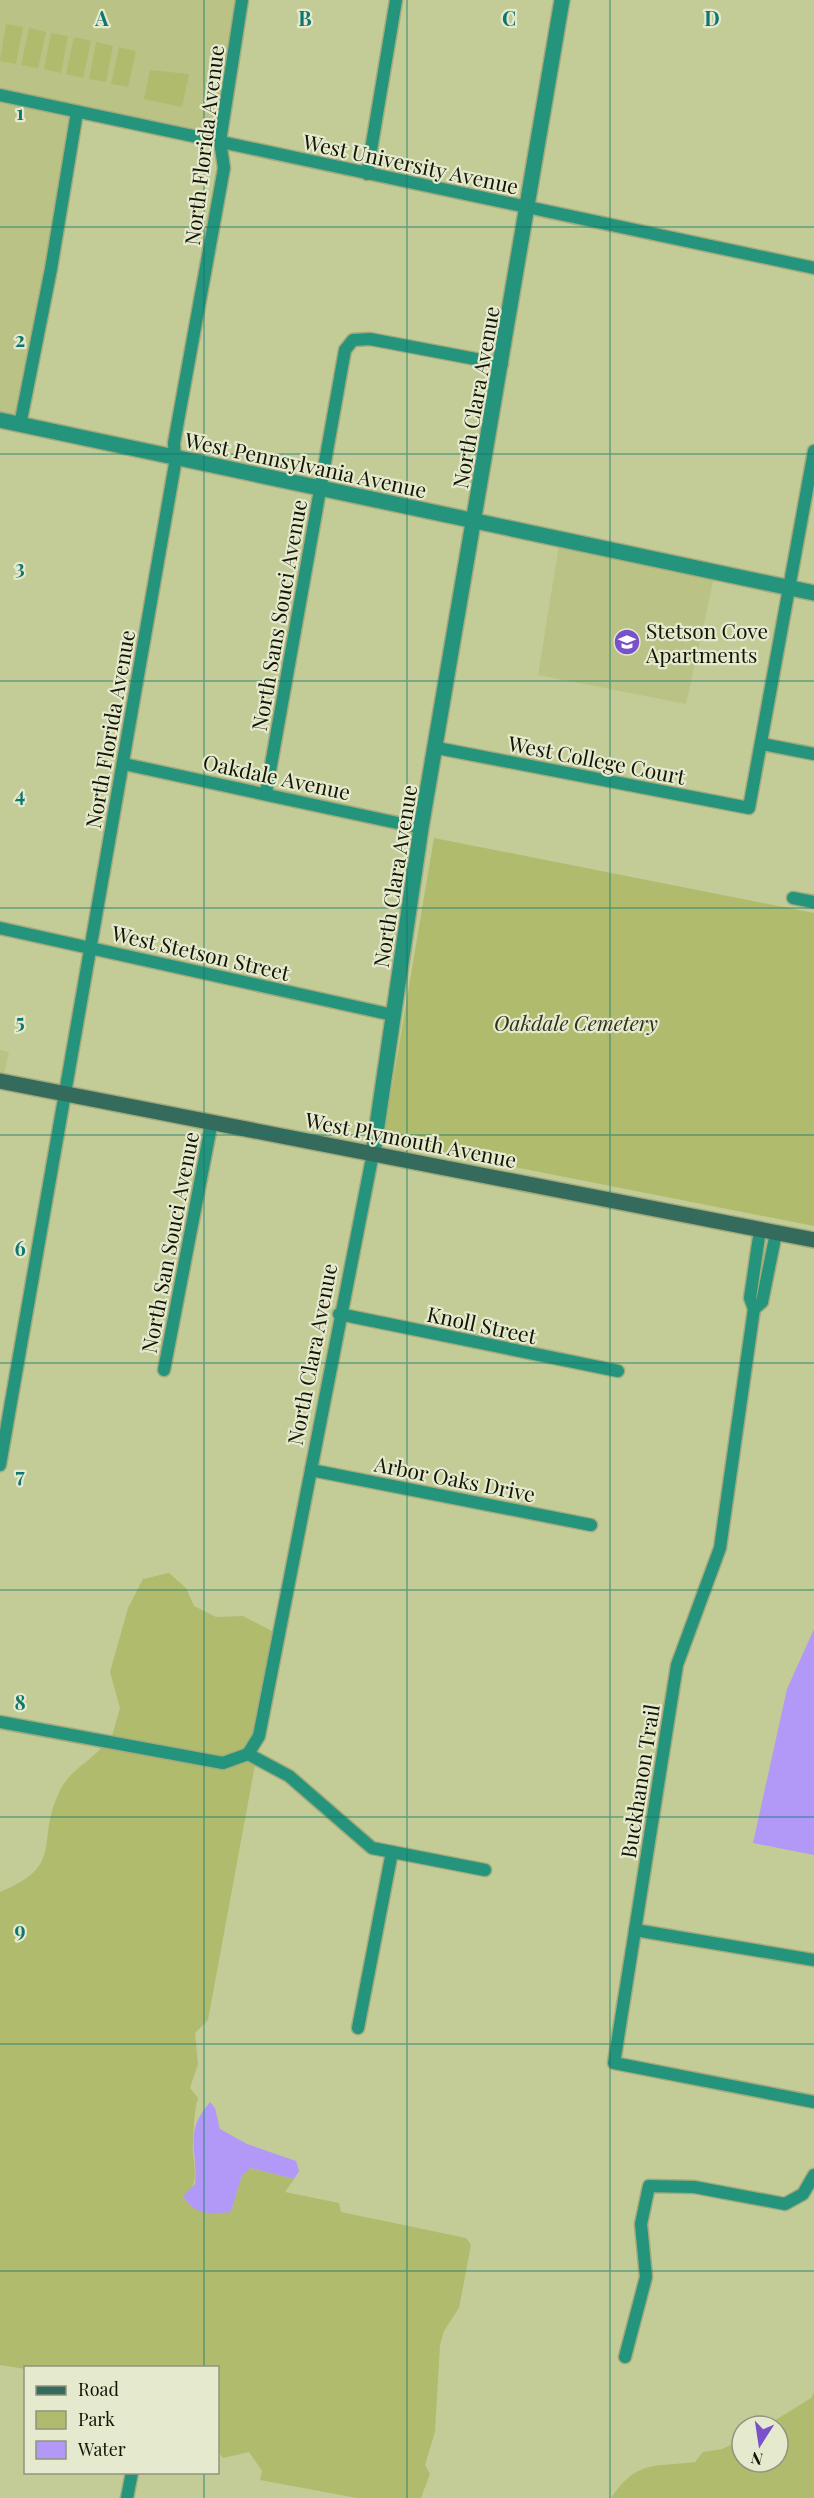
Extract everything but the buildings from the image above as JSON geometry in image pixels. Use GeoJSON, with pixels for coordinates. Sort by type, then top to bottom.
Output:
{"type":"FeatureCollection","features":[{"type":"Feature","properties":{"kind":"main road","name":"West Plymouth Avenue"},"geometry":{"type":"LineString","coordinates":[[0,1081],[814,1240]]}},
{"type":"Feature","properties":{"kind":"street","name":"North Florida Avenue"},"geometry":{"type":"LineString","coordinates":[[0,1465],[124,764],[175,464],[173,457],[224,168],[220,141],[242,0]]}},
{"type":"Feature","properties":{"kind":"street"},"geometry":{"type":"LineString","coordinates":[[367,174],[396,0]]}},
{"type":"Feature","properties":{"kind":"street","name":"North Clara Avenue"},"geometry":{"type":"LineString","coordinates":[[248,1754],[259,1736],[372,1153],[422,828],[476,521],[562,0]]}},
{"type":"Feature","properties":{"kind":"street","name":"West University Avenue"},"geometry":{"type":"LineString","coordinates":[[0,95],[814,268]]}},
{"type":"Feature","properties":{"kind":"street"},"geometry":{"type":"LineString","coordinates":[[20,425],[51,269],[77,112]]}},
{"type":"Feature","properties":{"kind":"street","name":"North Sans Souci Avenue"},"geometry":{"type":"LineString","coordinates":[[266,793],[345,350],[353,340],[370,339],[502,364]]}},
{"type":"Feature","properties":{"kind":"street","name":"West Pennsylvania Avenue"},"geometry":{"type":"LineString","coordinates":[[0,420],[814,592]]}},
{"type":"Feature","properties":{"kind":"street"},"geometry":{"type":"LineString","coordinates":[[814,451],[788,587],[762,744],[814,754]]}},
{"type":"Feature","properties":{"kind":"street","name":"West College Court"},"geometry":{"type":"LineString","coordinates":[[437,748],[749,808],[762,744]]}},
{"type":"Feature","properties":{"kind":"street","name":"Oakdale Avenue"},"geometry":{"type":"LineString","coordinates":[[124,764],[422,828]]}},
{"type":"Feature","properties":{"kind":"street"},"geometry":{"type":"LineString","coordinates":[[793,898],[814,902]]}},
{"type":"Feature","properties":{"kind":"street","name":"West Stetson Street"},"geometry":{"type":"LineString","coordinates":[[0,928],[393,1015]]}},
{"type":"Feature","properties":{"kind":"street","name":"North San Souci Avenue"},"geometry":{"type":"LineString","coordinates":[[164,1370],[212,1121]]}},
{"type":"Feature","properties":{"kind":"street","name":"Buckhanon Trail"},"geometry":{"type":"LineString","coordinates":[[760,1230],[750,1298],[754,1309],[720,1548],[678,1665],[614,2063],[814,2102]]}},
{"type":"Feature","properties":{"kind":"street","name":"Buckhanon Trail"},"geometry":{"type":"LineString","coordinates":[[754,1309],[762,1302],[776,1233]]}},
{"type":"Feature","properties":{"kind":"street","name":"Knoll Street"},"geometry":{"type":"LineString","coordinates":[[339,1314],[618,1371]]}},
{"type":"Feature","properties":{"kind":"street","name":"Arbor Oaks Drive"},"geometry":{"type":"LineString","coordinates":[[311,1470],[591,1525]]}},
{"type":"Feature","properties":{"kind":"street"},"geometry":{"type":"LineString","coordinates":[[0,1722],[223,1763],[236,1761],[248,1754],[289,1776],[372,1848],[485,1870]]}},
{"type":"Feature","properties":{"kind":"street"},"geometry":{"type":"LineString","coordinates":[[358,2028],[392,1852]]}},
{"type":"Feature","properties":{"kind":"street"},"geometry":{"type":"LineString","coordinates":[[635,1930],[814,1960]]}},
{"type":"Feature","properties":{"kind":"street"},"geometry":{"type":"LineString","coordinates":[[625,2357],[646,2277],[641,2224],[649,2186],[694,2187],[776,2204],[794,2201],[803,2194],[814,2175]]}},
{"type":"Feature","properties":{"kind":"street"},"geometry":{"type":"LineString","coordinates":[[127,2498],[132,2474]]}},
{"type":"Feature","properties":{"kind":"shaded area"},"geometry":{"type":"Polygon","coordinates":[[[0,0],[242,0],[220,141],[78,112],[20,425],[0,420],[0,0]]]}},
{"type":"Feature","properties":{"kind":"shaded area"},"geometry":{"type":"Polygon","coordinates":[[[559,545],[714,578],[686,704],[538,675],[559,545]]]}},
{"type":"Feature","properties":{"kind":"shaded area"},"geometry":{"type":"Polygon","coordinates":[[[0,1050],[9,1052],[4,1075],[0,1075],[0,1050]]]}},
{"type":"Feature","properties":{"kind":"green space"},"geometry":{"type":"Polygon","coordinates":[[[6,24],[23,27],[16,64],[0,61],[6,24]]]}},
{"type":"Feature","properties":{"kind":"green space"},"geometry":{"type":"Polygon","coordinates":[[[29,28],[46,32],[38,68],[21,65],[29,28]]]}},
{"type":"Feature","properties":{"kind":"green space"},"geometry":{"type":"Polygon","coordinates":[[[51,33],[68,36],[61,73],[44,69],[51,33]]]}},
{"type":"Feature","properties":{"kind":"green space"},"geometry":{"type":"Polygon","coordinates":[[[74,37],[91,41],[83,78],[66,74],[74,37]]]}},
{"type":"Feature","properties":{"kind":"green space"},"geometry":{"type":"Polygon","coordinates":[[[96,42],[113,46],[106,82],[89,79],[96,42]]]}},
{"type":"Feature","properties":{"kind":"green space"},"geometry":{"type":"Polygon","coordinates":[[[119,47],[136,51],[128,87],[111,84],[119,47]]]}},
{"type":"Feature","properties":{"kind":"green space"},"geometry":{"type":"Polygon","coordinates":[[[150,70],[189,74],[182,107],[144,99],[150,70]]]}},
{"type":"Feature","properties":{"kind":"green space","name":"Oakdale Cemetery"},"geometry":{"type":"Polygon","coordinates":[[[434,838],[814,913],[814,1226],[383,1141],[434,838]]]}},
{"type":"Feature","properties":{"kind":"green space"},"geometry":{"type":"Polygon","coordinates":[[[169,1573],[186,1588],[194,1606],[216,1617],[243,1616],[274,1632],[254,1734],[245,1750],[223,1757],[112,1736],[120,1708],[110,1672],[128,1608],[143,1579],[169,1573]]]}},
{"type":"Feature","properties":{"kind":"green space"},"geometry":{"type":"Polygon","coordinates":[[[102,1747],[222,1769],[248,1761],[255,1765],[208,2020],[195,2033],[198,2064],[190,2088],[198,2098],[193,2140],[195,2173],[190,2191],[231,2212],[242,2174],[251,2168],[294,2179],[285,2192],[339,2203],[341,2212],[466,2238],[471,2245],[459,2308],[444,2331],[440,2345],[435,2432],[425,2465],[430,2474],[421,2498],[357,2498],[260,2480],[262,2471],[249,2452],[223,2458],[219,2452],[219,2366],[24,2366],[24,2369],[0,2365],[0,1892],[33,1873],[41,1863],[51,1813],[61,1788],[71,1775],[102,1747]]]}},
{"type":"Feature","properties":{"kind":"green space"},"geometry":{"type":"Polygon","coordinates":[[[814,2392],[814,2498],[611,2498],[629,2477],[638,2471],[657,2466],[695,2462],[703,2452],[730,2445],[730,2474],[790,2474],[790,2414],[785,2414],[811,2398],[814,2392]]]}},
{"type":"Feature","properties":{"kind":"water"},"geometry":{"type":"Polygon","coordinates":[[[814,1629],[814,1855],[753,1843],[787,1689],[814,1629]]]}},
{"type":"Feature","properties":{"kind":"water"},"geometry":{"type":"Polygon","coordinates":[[[210,2102],[215,2108],[220,2129],[247,2144],[296,2161],[299,2171],[294,2179],[251,2168],[242,2175],[231,2212],[204,2212],[188,2203],[183,2196],[195,2184],[194,2133],[202,2113],[210,2102]]]}},
{"type":"Feature","properties":{"kind":"place","name":"Stetson Cove Apartments"},"geometry":{"type":"Point","coordinates":[627,642]}}]}
